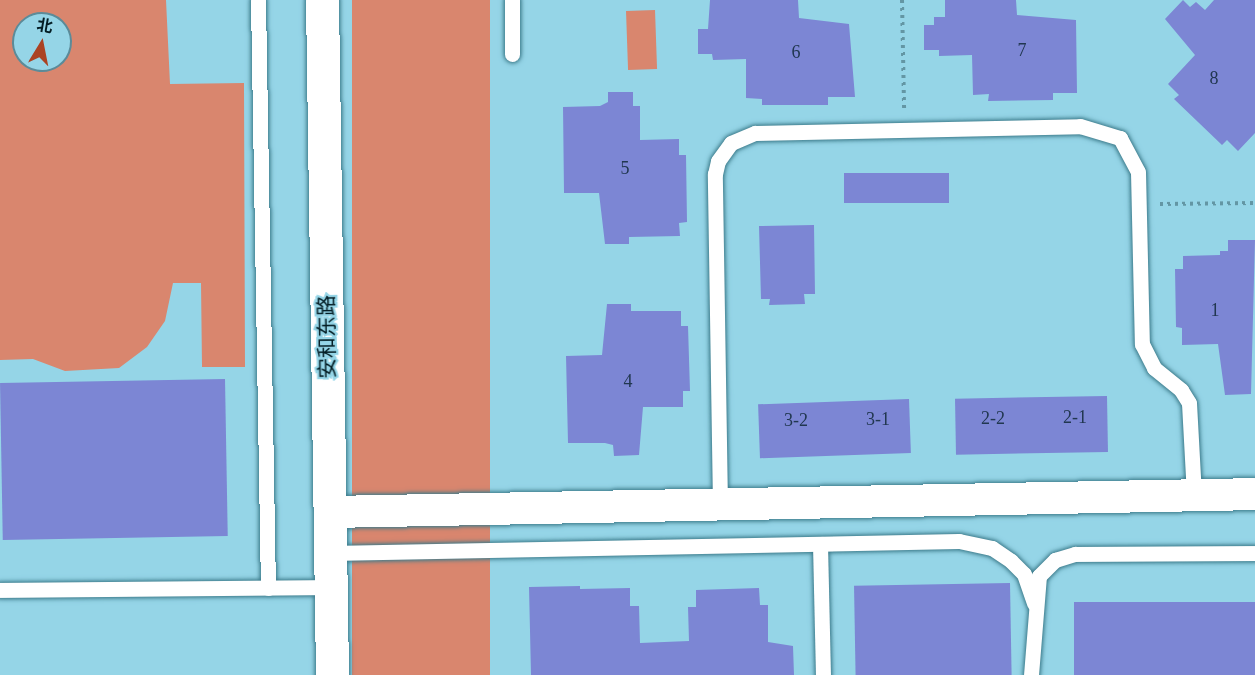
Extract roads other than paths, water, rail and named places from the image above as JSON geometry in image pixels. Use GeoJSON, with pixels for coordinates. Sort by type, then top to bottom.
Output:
{"type":"FeatureCollection","features":[{"type":"Feature","properties":{"kind":"street","name":"安和东路"},"geometry":{"type":"LineString","coordinates":[[322,0],[332,675]]}},
{"type":"Feature","properties":{"kind":"street"},"geometry":{"type":"LineString","coordinates":[[330,512],[1255,494]]}},
{"type":"Feature","properties":{"kind":"lane"},"geometry":{"type":"LineString","coordinates":[[258,0],[268,588]]}},
{"type":"Feature","properties":{"kind":"lane"},"geometry":{"type":"LineString","coordinates":[[512,0],[512,54]]}},
{"type":"Feature","properties":{"kind":"lane"},"geometry":{"type":"LineString","coordinates":[[720,505],[718,161],[731,143],[755,133],[1080,126],[1110,132],[1129,147],[1134,158],[1138,205],[1142,344],[1154,368],[1181,390],[1189,404],[1194,495]]}},
{"type":"Feature","properties":{"kind":"lane"},"geometry":{"type":"LineString","coordinates":[[330,553],[958,541],[992,548],[1024,574],[1034,603]]}},
{"type":"Feature","properties":{"kind":"lane"},"geometry":{"type":"LineString","coordinates":[[820,544],[823,675]]}},
{"type":"Feature","properties":{"kind":"lane"},"geometry":{"type":"LineString","coordinates":[[1031,675],[1034,603],[1039,576],[1055,560],[1075,554],[1255,553]]}},
{"type":"Feature","properties":{"kind":"lane"},"geometry":{"type":"LineString","coordinates":[[0,590],[331,587]]}}]}
